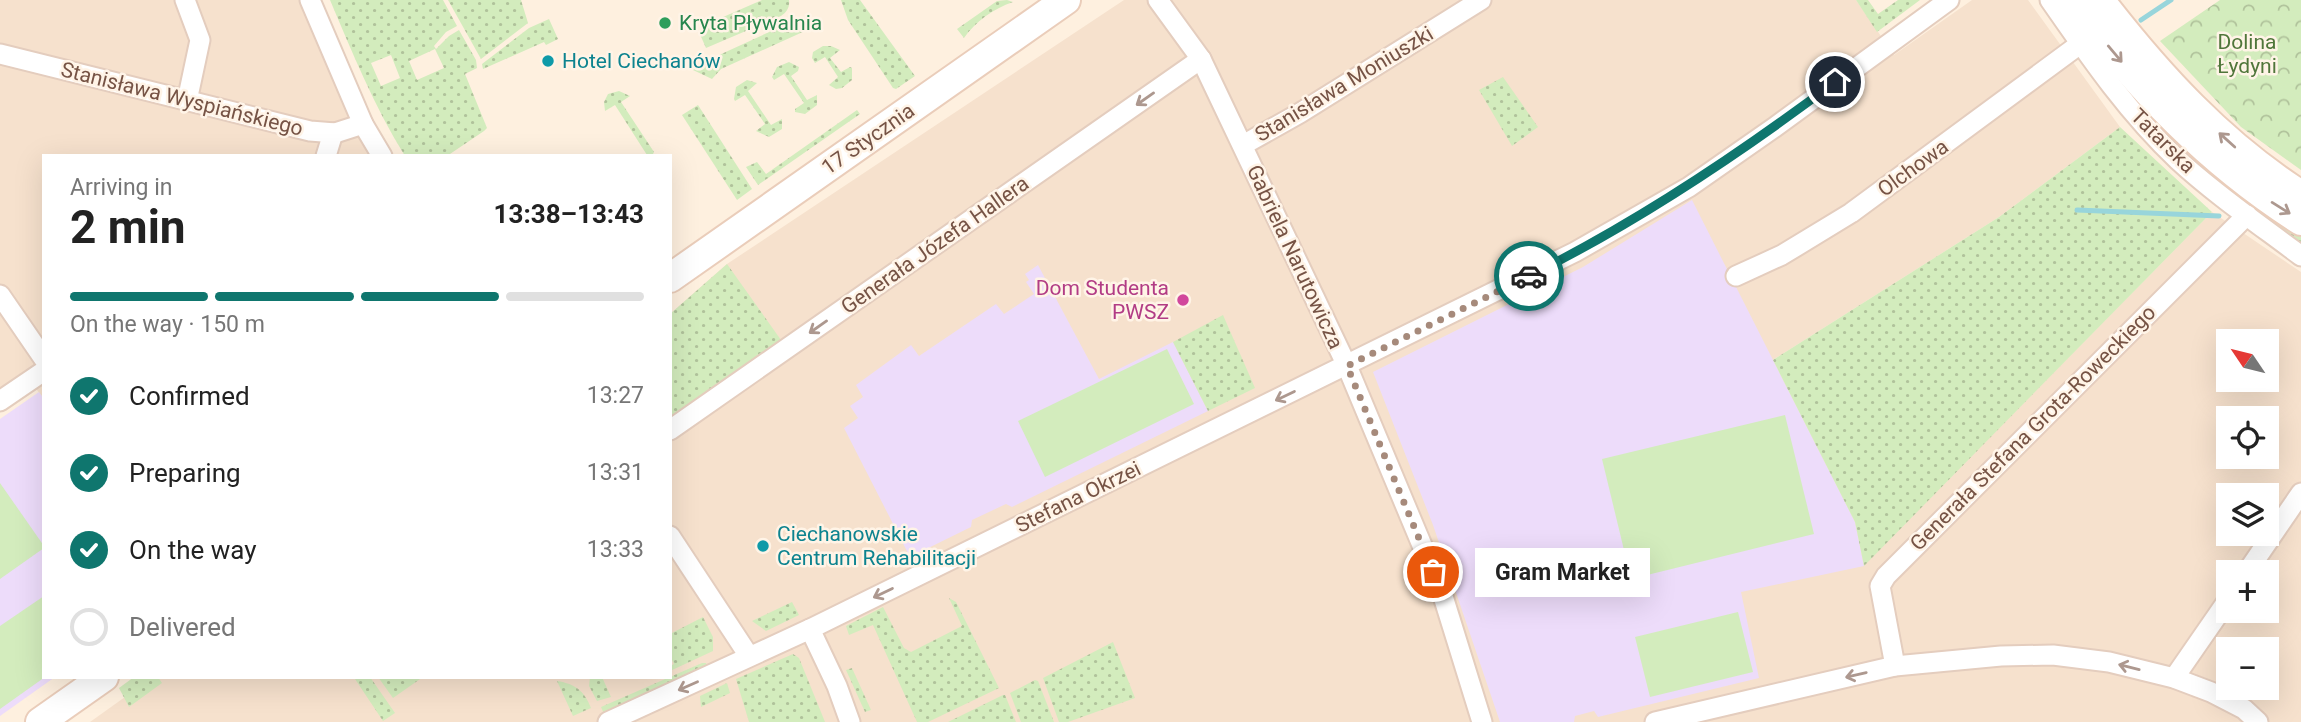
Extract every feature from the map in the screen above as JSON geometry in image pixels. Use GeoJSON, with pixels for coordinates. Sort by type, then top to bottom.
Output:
{"type":"FeatureCollection","features":[{"type":"Feature","properties":{"kind":"main road","name":"17 Stycznia"},"geometry":{"type":"LineString","coordinates":[[672,277],[1066,0]]}},
{"type":"Feature","properties":{"kind":"main road","name":"Tatarska"},"geometry":{"type":"LineString","coordinates":[[2074,0],[2111,50],[2181,127],[2220,163],[2266,199],[2301,221]]}},
{"type":"Feature","properties":{"kind":"main road","name":"Tatarska"},"geometry":{"type":"LineString","coordinates":[[2100,0],[2191,107],[2233,146],[2301,195]]}},
{"type":"Feature","properties":{"kind":"main road"},"geometry":{"type":"LineString","coordinates":[[40,722],[101,679]]}},
{"type":"Feature","properties":{"kind":"street"},"geometry":{"type":"LineString","coordinates":[[185,0],[200,40],[187,100]]}},
{"type":"Feature","properties":{"kind":"street"},"geometry":{"type":"LineString","coordinates":[[310,0],[363,124],[381,154]]}},
{"type":"Feature","properties":{"kind":"street","name":"Gabriela Narutowicza"},"geometry":{"type":"LineString","coordinates":[[1158,0],[1201,60],[1347,366],[1442,593],[1482,722]]}},
{"type":"Feature","properties":{"kind":"street","name":"Stanisława Moniuszki"},"geometry":{"type":"LineString","coordinates":[[1243,145],[1300,113],[1481,0]]}},
{"type":"Feature","properties":{"kind":"street","name":"Stefana Okrzei"},"geometry":{"type":"LineString","coordinates":[[749,656],[810,629],[1559,261],[1689,187],[1949,0]]}},
{"type":"Feature","properties":{"kind":"street","name":"Tatarska"},"geometry":{"type":"LineString","coordinates":[[2050,0],[2080,44],[2136,116],[2179,161],[2301,257]]}},
{"type":"Feature","properties":{"kind":"street","name":"Olchowa"},"geometry":{"type":"LineString","coordinates":[[1736,276],[1782,256],[1852,213],[2080,44]]}},
{"type":"Feature","properties":{"kind":"street","name":"Stanisława Wyspiańskiego"},"geometry":{"type":"LineString","coordinates":[[0,54],[310,131],[333,133],[363,124]]}},
{"type":"Feature","properties":{"kind":"street","name":"Generała Józefa Hallera"},"geometry":{"type":"LineString","coordinates":[[672,429],[1201,60]]}},
{"type":"Feature","properties":{"kind":"street"},"geometry":{"type":"LineString","coordinates":[[327,154],[333,133]]}},
{"type":"Feature","properties":{"kind":"street","name":"Generała Stefana Grota-Roweckiego"},"geometry":{"type":"LineString","coordinates":[[1895,666],[1880,586],[1886,576],[2247,215]]}},
{"type":"Feature","properties":{"kind":"street"},"geometry":{"type":"LineString","coordinates":[[0,295],[42,356]]}},
{"type":"Feature","properties":{"kind":"street"},"geometry":{"type":"LineString","coordinates":[[0,401],[42,372]]}},
{"type":"Feature","properties":{"kind":"street"},"geometry":{"type":"LineString","coordinates":[[2255,560],[2301,493]]}},
{"type":"Feature","properties":{"kind":"street"},"geometry":{"type":"LineString","coordinates":[[608,722],[749,656],[672,539]]}},
{"type":"Feature","properties":{"kind":"street"},"geometry":{"type":"LineString","coordinates":[[2174,678],[2216,617]]}},
{"type":"Feature","properties":{"kind":"street"},"geometry":{"type":"LineString","coordinates":[[810,629],[837,686],[850,722]]}},
{"type":"Feature","properties":{"kind":"street"},"geometry":{"type":"LineString","coordinates":[[1655,722],[1895,666],[2001,656],[2053,655],[2109,662],[2174,678],[2211,692],[2244,709],[2258,722]]}},
{"type":"Feature","properties":{"kind":"shaded area"},"geometry":{"type":"Polygon","coordinates":[[[0,0],[310,0],[381,154],[42,154],[42,396],[30,381],[0,401],[0,0]]]}},
{"type":"Feature","properties":{"kind":"shaded area"},"geometry":{"type":"Polygon","coordinates":[[[1124,0],[1856,0],[1894,55],[1972,0],[2028,0],[2120,127],[1999,217],[1773,360],[1855,522],[1864,565],[2212,212],[2301,272],[2301,722],[90,722],[150,679],[672,679],[672,312],[727,264],[1124,0]]]}},
{"type":"Feature","properties":{"kind":"shaded area"},"geometry":{"type":"Polygon","coordinates":[[[1692,200],[1855,522],[1864,566],[1741,592],[1759,678],[1598,717],[1594,711],[1575,716],[1574,722],[1500,722],[1433,525],[1373,372],[1583,267],[1692,200]]]}},
{"type":"Feature","properties":{"kind":"shaded area"},"geometry":{"type":"Polygon","coordinates":[[[1038,265],[1099,379],[1173,342],[1208,411],[1012,507],[1006,504],[972,520],[971,527],[910,557],[844,428],[858,418],[850,406],[863,397],[856,385],[911,345],[919,356],[996,304],[1004,314],[1034,294],[1026,282],[1029,280],[1025,274],[1038,265]]]}},
{"type":"Feature","properties":{"kind":"shaded area"},"geometry":{"type":"Polygon","coordinates":[[[39,392],[42,396],[42,679],[52,679],[0,716],[0,419],[39,392]]]}},
{"type":"Feature","properties":{"kind":"green space"},"geometry":{"type":"Polygon","coordinates":[[[330,0],[443,0],[457,26],[446,32],[434,46],[436,49],[459,30],[476,60],[477,68],[465,74],[487,128],[450,154],[404,154],[356,60],[330,0]],[[435,49],[409,61],[417,80],[444,68],[435,49]],[[391,55],[371,63],[381,86],[400,78],[391,55]]]}},
{"type":"Feature","properties":{"kind":"green space"},"geometry":{"type":"Polygon","coordinates":[[[448,0],[521,0],[528,23],[481,59],[448,0]]]}},
{"type":"Feature","properties":{"kind":"green space"},"geometry":{"type":"Polygon","coordinates":[[[762,0],[789,0],[789,5],[781,16],[706,48],[699,32],[715,25],[714,21],[762,0]]]}},
{"type":"Feature","properties":{"kind":"green space"},"geometry":{"type":"Polygon","coordinates":[[[841,0],[860,0],[915,76],[896,89],[893,88],[848,20],[841,0]]]}},
{"type":"Feature","properties":{"kind":"green space"},"geometry":{"type":"Polygon","coordinates":[[[1856,0],[1868,0],[1878,14],[1898,0],[1920,0],[1877,32],[1856,0]]]}},
{"type":"Feature","properties":{"kind":"green space","name":"Dolina Łydyni"},"geometry":{"type":"Polygon","coordinates":[[[2220,0],[2301,0],[2301,170],[2241,127],[2160,41],[2220,0]]]}},
{"type":"Feature","properties":{"kind":"green space"},"geometry":{"type":"Polygon","coordinates":[[[997,1],[1013,2],[986,16],[964,38],[957,29],[997,1]]]}},
{"type":"Feature","properties":{"kind":"green space"},"geometry":{"type":"Polygon","coordinates":[[[800,18],[805,31],[721,69],[712,79],[693,70],[695,66],[800,18]]]}},
{"type":"Feature","properties":{"kind":"green space"},"geometry":{"type":"Polygon","coordinates":[[[549,19],[558,39],[546,45],[544,42],[483,69],[482,64],[529,28],[549,19]]]}},
{"type":"Feature","properties":{"kind":"green space"},"geometry":{"type":"Polygon","coordinates":[[[823,46],[840,50],[830,58],[841,72],[852,68],[852,80],[842,88],[836,89],[829,85],[838,77],[825,57],[815,63],[812,58],[813,52],[823,46]]]}},
{"type":"Feature","properties":{"kind":"green space"},"geometry":{"type":"Polygon","coordinates":[[[789,62],[799,67],[791,76],[807,100],[817,95],[817,105],[805,114],[795,112],[795,109],[804,103],[784,74],[774,80],[772,77],[777,67],[789,62]]]}},
{"type":"Feature","properties":{"kind":"green space"},"geometry":{"type":"Polygon","coordinates":[[[2104,62],[2301,231],[2301,247],[2205,170],[2157,123],[2104,62]]]}},
{"type":"Feature","properties":{"kind":"green space"},"geometry":{"type":"Polygon","coordinates":[[[1503,77],[1538,127],[1512,146],[1479,90],[1503,77]]]}},
{"type":"Feature","properties":{"kind":"green space"},"geometry":{"type":"Polygon","coordinates":[[[747,80],[757,83],[748,91],[771,125],[782,119],[782,129],[769,137],[756,131],[765,124],[745,95],[735,101],[734,99],[736,87],[747,80]]]}},
{"type":"Feature","properties":{"kind":"green space"},"geometry":{"type":"Polygon","coordinates":[[[619,91],[630,96],[621,102],[653,154],[646,154],[615,105],[605,111],[604,102],[608,94],[619,91]]]}},
{"type":"Feature","properties":{"kind":"green space"},"geometry":{"type":"Polygon","coordinates":[[[698,105],[752,189],[737,200],[682,115],[698,105]]]}},
{"type":"Feature","properties":{"kind":"green space"},"geometry":{"type":"Polygon","coordinates":[[[857,110],[860,114],[758,185],[746,167],[757,162],[766,174],[857,110]]]}},
{"type":"Feature","properties":{"kind":"green space"},"geometry":{"type":"Polygon","coordinates":[[[2120,127],[2212,212],[1864,566],[1855,522],[1773,360],[1999,217],[2120,127]]]}},
{"type":"Feature","properties":{"kind":"green space"},"geometry":{"type":"Polygon","coordinates":[[[727,264],[781,340],[672,417],[672,312],[727,264]]]}},
{"type":"Feature","properties":{"kind":"green space"},"geometry":{"type":"Polygon","coordinates":[[[1223,315],[1255,388],[1208,411],[1173,342],[1223,315]]]}},
{"type":"Feature","properties":{"kind":"green space"},"geometry":{"type":"Polygon","coordinates":[[[1167,349],[1194,404],[1045,477],[1018,421],[1167,349]]]}},
{"type":"Feature","properties":{"kind":"green space"},"geometry":{"type":"Polygon","coordinates":[[[1785,415],[1814,534],[1631,579],[1602,459],[1785,415]]]}},
{"type":"Feature","properties":{"kind":"green space"},"geometry":{"type":"Polygon","coordinates":[[[0,483],[42,543],[42,549],[0,579],[0,483]]]}},
{"type":"Feature","properties":{"kind":"green space"},"geometry":{"type":"Polygon","coordinates":[[[42,597],[42,679],[0,709],[0,626],[42,597]]]}},
{"type":"Feature","properties":{"kind":"green space"},"geometry":{"type":"Polygon","coordinates":[[[949,598],[956,602],[999,688],[928,722],[917,722],[873,625],[849,635],[846,626],[883,607],[904,648],[911,652],[962,626],[949,598]]]}},
{"type":"Feature","properties":{"kind":"green space"},"geometry":{"type":"Polygon","coordinates":[[[792,602],[799,615],[766,631],[752,621],[792,602]]]}},
{"type":"Feature","properties":{"kind":"green space"},"geometry":{"type":"Polygon","coordinates":[[[1738,612],[1753,672],[1650,697],[1635,637],[1738,612]]]}},
{"type":"Feature","properties":{"kind":"green space"},"geometry":{"type":"Polygon","coordinates":[[[703,617],[713,637],[713,651],[672,670],[672,633],[703,617]]]}},
{"type":"Feature","properties":{"kind":"green space"},"geometry":{"type":"Polygon","coordinates":[[[1113,642],[1135,698],[1068,722],[1059,722],[1043,678],[1113,642]]]}},
{"type":"Feature","properties":{"kind":"green space"},"geometry":{"type":"Polygon","coordinates":[[[793,654],[799,658],[825,722],[749,722],[736,679],[793,654]]]}},
{"type":"Feature","properties":{"kind":"green space"},"geometry":{"type":"Polygon","coordinates":[[[702,663],[706,663],[708,668],[604,714],[601,707],[665,679],[672,679],[672,676],[702,663]]]}},
{"type":"Feature","properties":{"kind":"green space"},"geometry":{"type":"Polygon","coordinates":[[[852,668],[871,710],[865,712],[846,670],[852,668]]]}},
{"type":"Feature","properties":{"kind":"green space"},"geometry":{"type":"Polygon","coordinates":[[[131,679],[159,679],[162,683],[129,707],[119,688],[131,679]]]}},
{"type":"Feature","properties":{"kind":"green space"},"geometry":{"type":"Polygon","coordinates":[[[355,679],[371,679],[395,713],[383,721],[355,679]]]}},
{"type":"Feature","properties":{"kind":"green space"},"geometry":{"type":"Polygon","coordinates":[[[379,679],[420,679],[393,698],[379,679]]]}},
{"type":"Feature","properties":{"kind":"green space"},"geometry":{"type":"Polygon","coordinates":[[[590,679],[603,679],[611,697],[597,701],[589,686],[590,679]]]}},
{"type":"Feature","properties":{"kind":"green space"},"geometry":{"type":"Polygon","coordinates":[[[1035,680],[1038,681],[1054,722],[1021,722],[1010,693],[1035,680]]]}},
{"type":"Feature","properties":{"kind":"green space"},"geometry":{"type":"Polygon","coordinates":[[[557,681],[579,689],[591,708],[573,716],[557,681]]]}},
{"type":"Feature","properties":{"kind":"green space"},"geometry":{"type":"Polygon","coordinates":[[[727,683],[730,693],[701,707],[700,696],[727,683]]]}},
{"type":"Feature","properties":{"kind":"green space"},"geometry":{"type":"Polygon","coordinates":[[[1003,695],[1016,722],[948,722],[1003,695]]]}},
{"type":"Feature","properties":{"kind":"waterway"},"geometry":{"type":"LineString","coordinates":[[2141,20],[2171,0]]}},
{"type":"Feature","properties":{"kind":"waterway"},"geometry":{"type":"LineString","coordinates":[[2077,210],[2219,216]]}},
{"type":"Feature","properties":{"kind":"way so far"},"geometry":{"type":"LineString","coordinates":[[1433,572],[1347,366],[1529,276]]}},
{"type":"Feature","properties":{"kind":"place","name":"Kryta Pływalnia"},"geometry":{"type":"Point","coordinates":[665,23]}},
{"type":"Feature","properties":{"kind":"place","name":"Hotel Ciechanów"},"geometry":{"type":"Point","coordinates":[548,61]}},
{"type":"Feature","properties":{"kind":"place","name":"Dom Studenta PWSZ"},"geometry":{"type":"Point","coordinates":[1183,300]}},
{"type":"Feature","properties":{"kind":"place","name":"Ciechanowskie Centrum Rehabilitacji"},"geometry":{"type":"Point","coordinates":[763,546]}},
{"type":"Feature","properties":{"kind":"place","name":"Gram Market"},"geometry":{"type":"Point","coordinates":[1433,572]}},
{"type":"Feature","properties":{"kind":"route"},"geometry":{"type":"LineString","coordinates":[[1529,276],[1689,187],[1835,82]]}}]}
